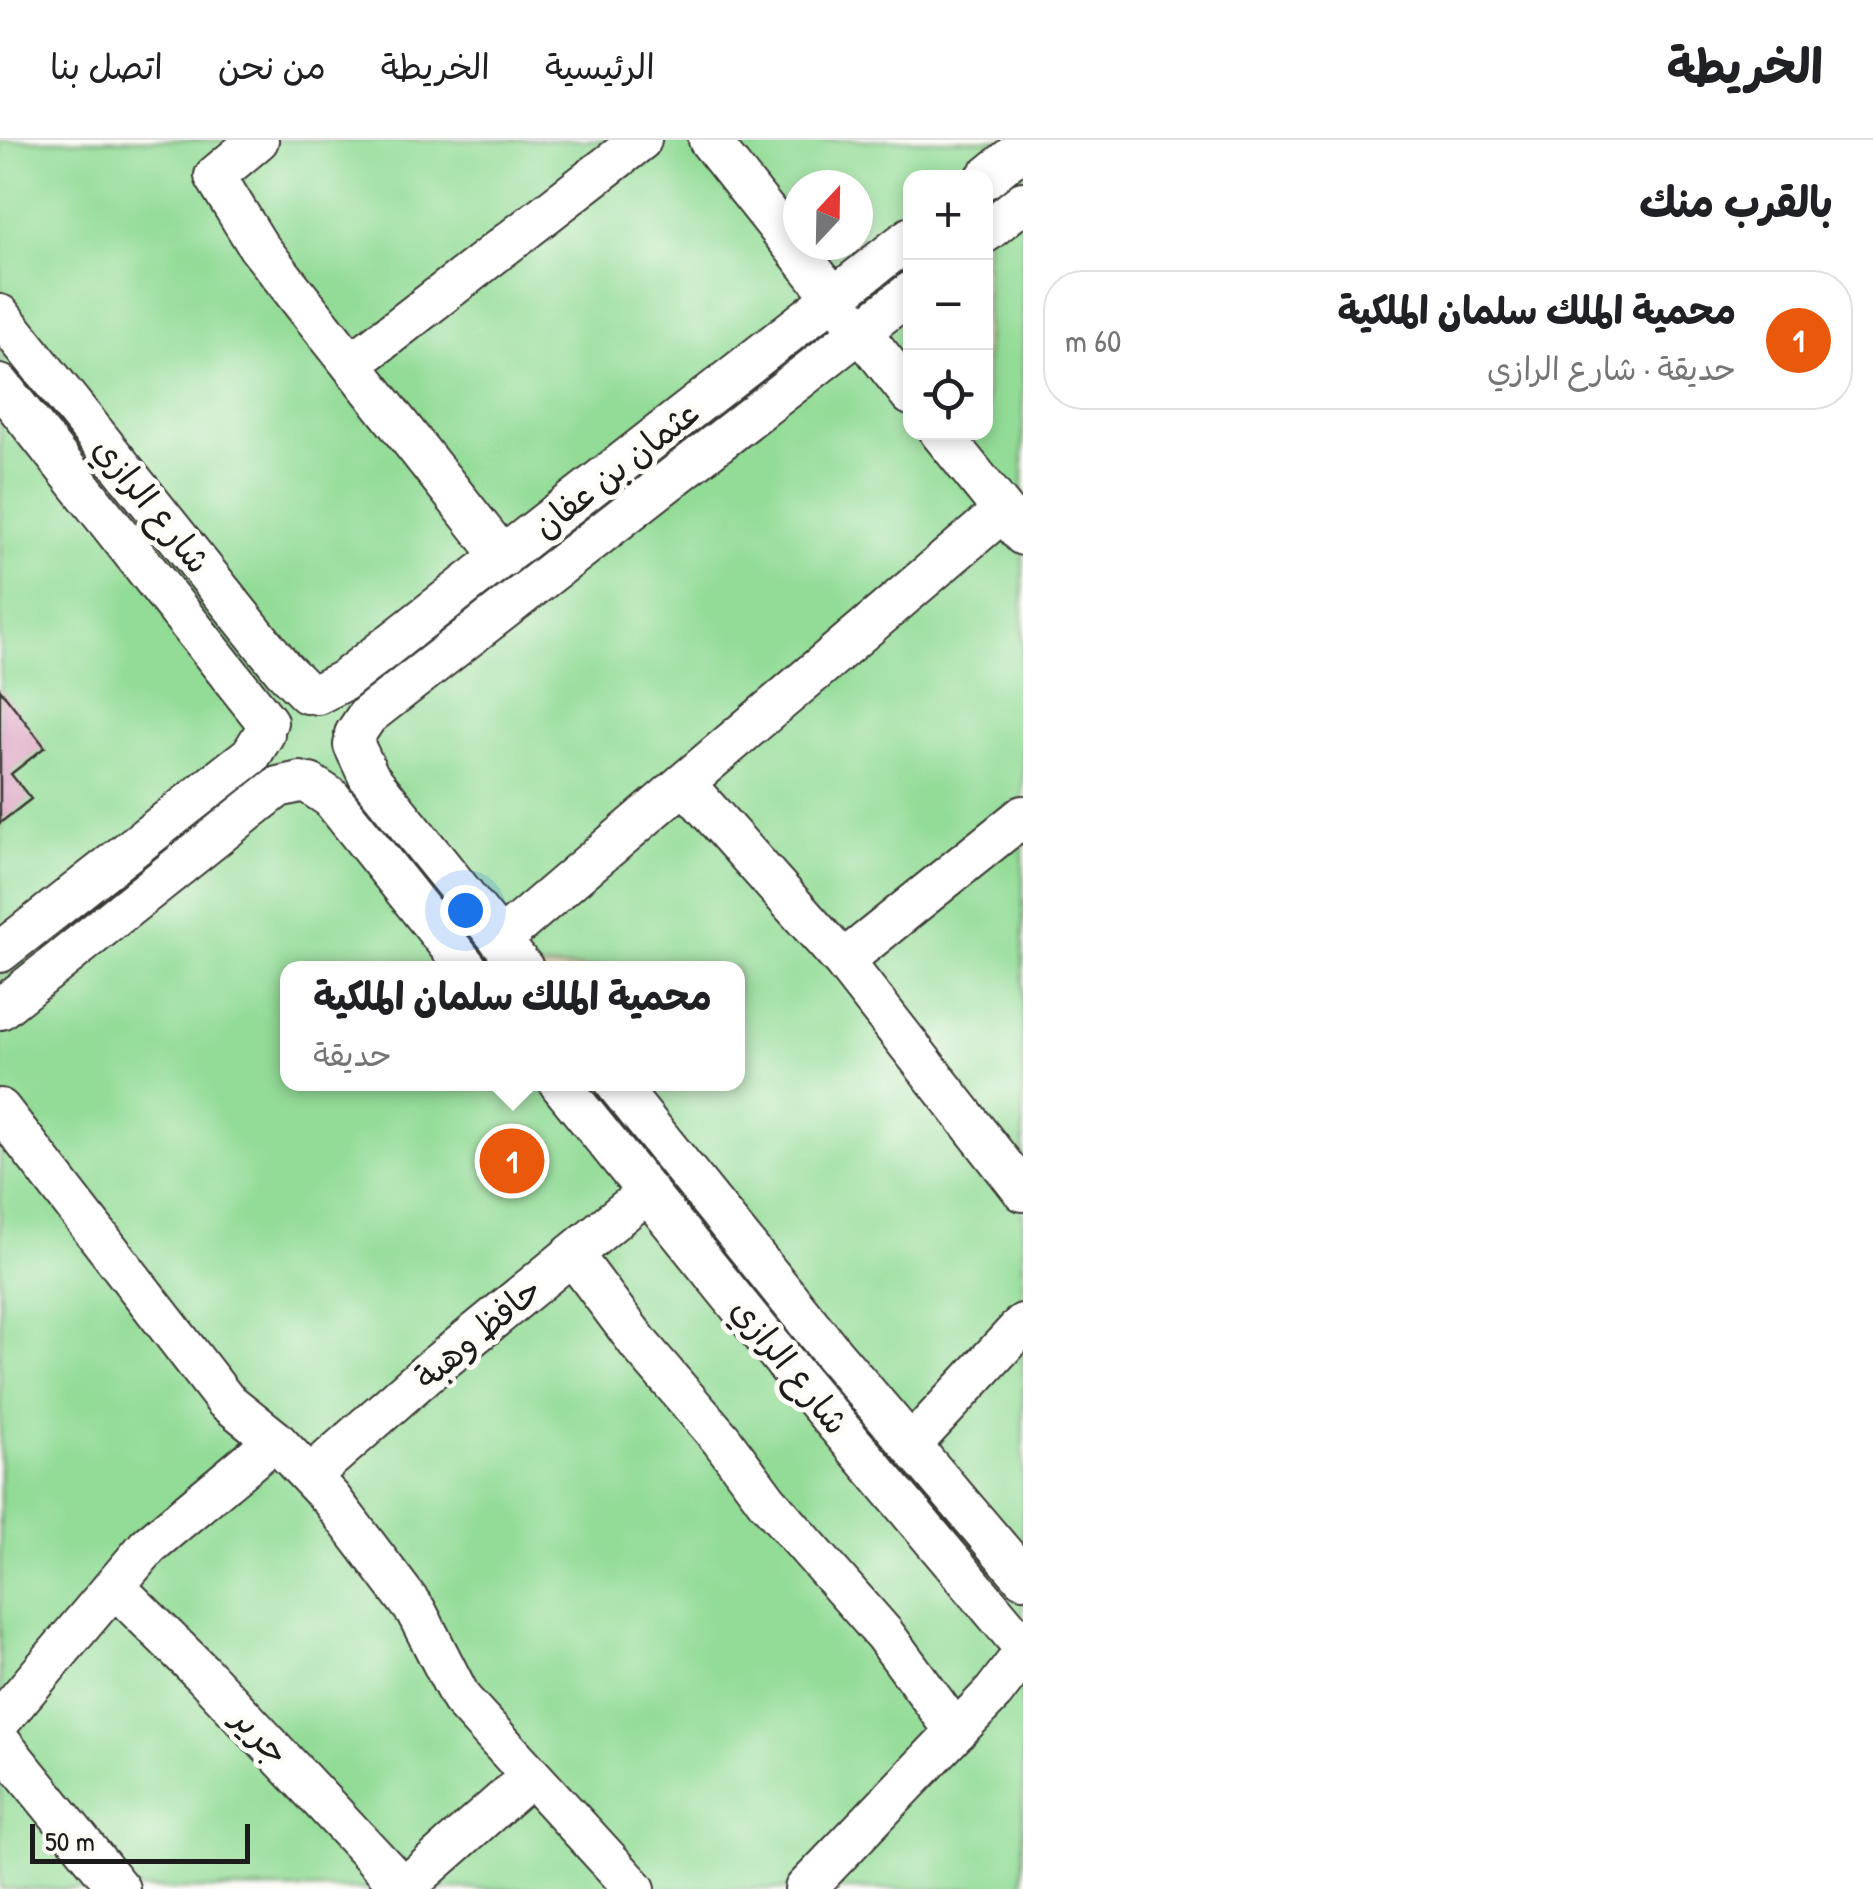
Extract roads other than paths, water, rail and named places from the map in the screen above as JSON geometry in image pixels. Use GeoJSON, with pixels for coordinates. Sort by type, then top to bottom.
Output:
{"type":"FeatureCollection","features":[{"type":"Feature","properties":{"kind":"street"},"geometry":{"type":"LineString","coordinates":[[258,140],[215,176],[258,246],[503,557]]}},
{"type":"Feature","properties":{"kind":"street"},"geometry":{"type":"LineString","coordinates":[[353,363],[642,140]]}},
{"type":"Feature","properties":{"kind":"street"},"geometry":{"type":"LineString","coordinates":[[709,140],[903,387]]}},
{"type":"Feature","properties":{"kind":"street"},"geometry":{"type":"LineString","coordinates":[[993,172],[1023,148]]}},
{"type":"Feature","properties":{"kind":"street"},"geometry":{"type":"LineString","coordinates":[[993,226],[1023,202]]}},
{"type":"Feature","properties":{"kind":"street","name":"عثمان بن عفان"},"geometry":{"type":"LineString","coordinates":[[312,694],[342,681],[903,244]]}},
{"type":"Feature","properties":{"kind":"street","name":"عثمان بن عفان"},"geometry":{"type":"LineString","coordinates":[[354,739],[367,716],[903,298]]}},
{"type":"Feature","properties":{"kind":"street","name":"شارع الرازي"},"geometry":{"type":"LineString","coordinates":[[0,314],[283,669],[312,694]]}},
{"type":"Feature","properties":{"kind":"street","name":"شارع الرازي"},"geometry":{"type":"LineString","coordinates":[[0,385],[250,697],[266,728]]}},
{"type":"Feature","properties":{"kind":"street"},"geometry":{"type":"LineString","coordinates":[[0,952],[250,755],[276,707],[290,696],[312,694],[339,703],[350,716],[354,739],[369,777],[512,954],[684,783],[1013,523],[946,440]]}},
{"type":"Feature","properties":{"kind":"street"},"geometry":{"type":"LineString","coordinates":[[266,728],[268,756],[278,771],[331,798],[462,961]]}},
{"type":"Feature","properties":{"kind":"street"},"geometry":{"type":"LineString","coordinates":[[0,1009],[278,788],[328,780],[343,769],[353,753],[354,739]]}},
{"type":"Feature","properties":{"kind":"street"},"geometry":{"type":"LineString","coordinates":[[684,783],[842,960],[1023,1191]]}},
{"type":"Feature","properties":{"kind":"street"},"geometry":{"type":"LineString","coordinates":[[842,960],[1023,816]]}},
{"type":"Feature","properties":{"kind":"street","name":"شارع الرازي"},"geometry":{"type":"LineString","coordinates":[[566,1091],[804,1386],[1023,1646]]}},
{"type":"Feature","properties":{"kind":"street","name":"شارع الرازي"},"geometry":{"type":"LineString","coordinates":[[622,1091],[1023,1577]]}},
{"type":"Feature","properties":{"kind":"street"},"geometry":{"type":"LineString","coordinates":[[0,1109],[225,1400],[276,1440],[331,1498],[416,1611],[461,1699],[635,1889]]}},
{"type":"Feature","properties":{"kind":"street","name":"حافظ وهبة"},"geometry":{"type":"LineString","coordinates":[[310,1476],[648,1192]]}},
{"type":"Feature","properties":{"kind":"street"},"geometry":{"type":"LineString","coordinates":[[572,1254],[640,1346],[721,1439],[766,1500],[884,1634],[956,1732]]}},
{"type":"Feature","properties":{"kind":"street"},"geometry":{"type":"LineString","coordinates":[[911,1445],[1023,1324]]}},
{"type":"Feature","properties":{"kind":"street"},"geometry":{"type":"LineString","coordinates":[[0,1721],[148,1546],[276,1440]]}},
{"type":"Feature","properties":{"kind":"street","name":"جرير"},"geometry":{"type":"LineString","coordinates":[[114,1586],[201,1672],[404,1889]]}},
{"type":"Feature","properties":{"kind":"street"},"geometry":{"type":"LineString","coordinates":[[805,1889],[994,1692],[1023,1654]]}},
{"type":"Feature","properties":{"kind":"street"},"geometry":{"type":"LineString","coordinates":[[0,1742],[120,1889]]}},
{"type":"Feature","properties":{"kind":"street"},"geometry":{"type":"LineString","coordinates":[[404,1889],[531,1776]]}},
{"type":"Feature","properties":{"kind":"place","name":"محمية الملك سلمان الملكية"},"geometry":{"type":"Point","coordinates":[512,1161]}}]}
